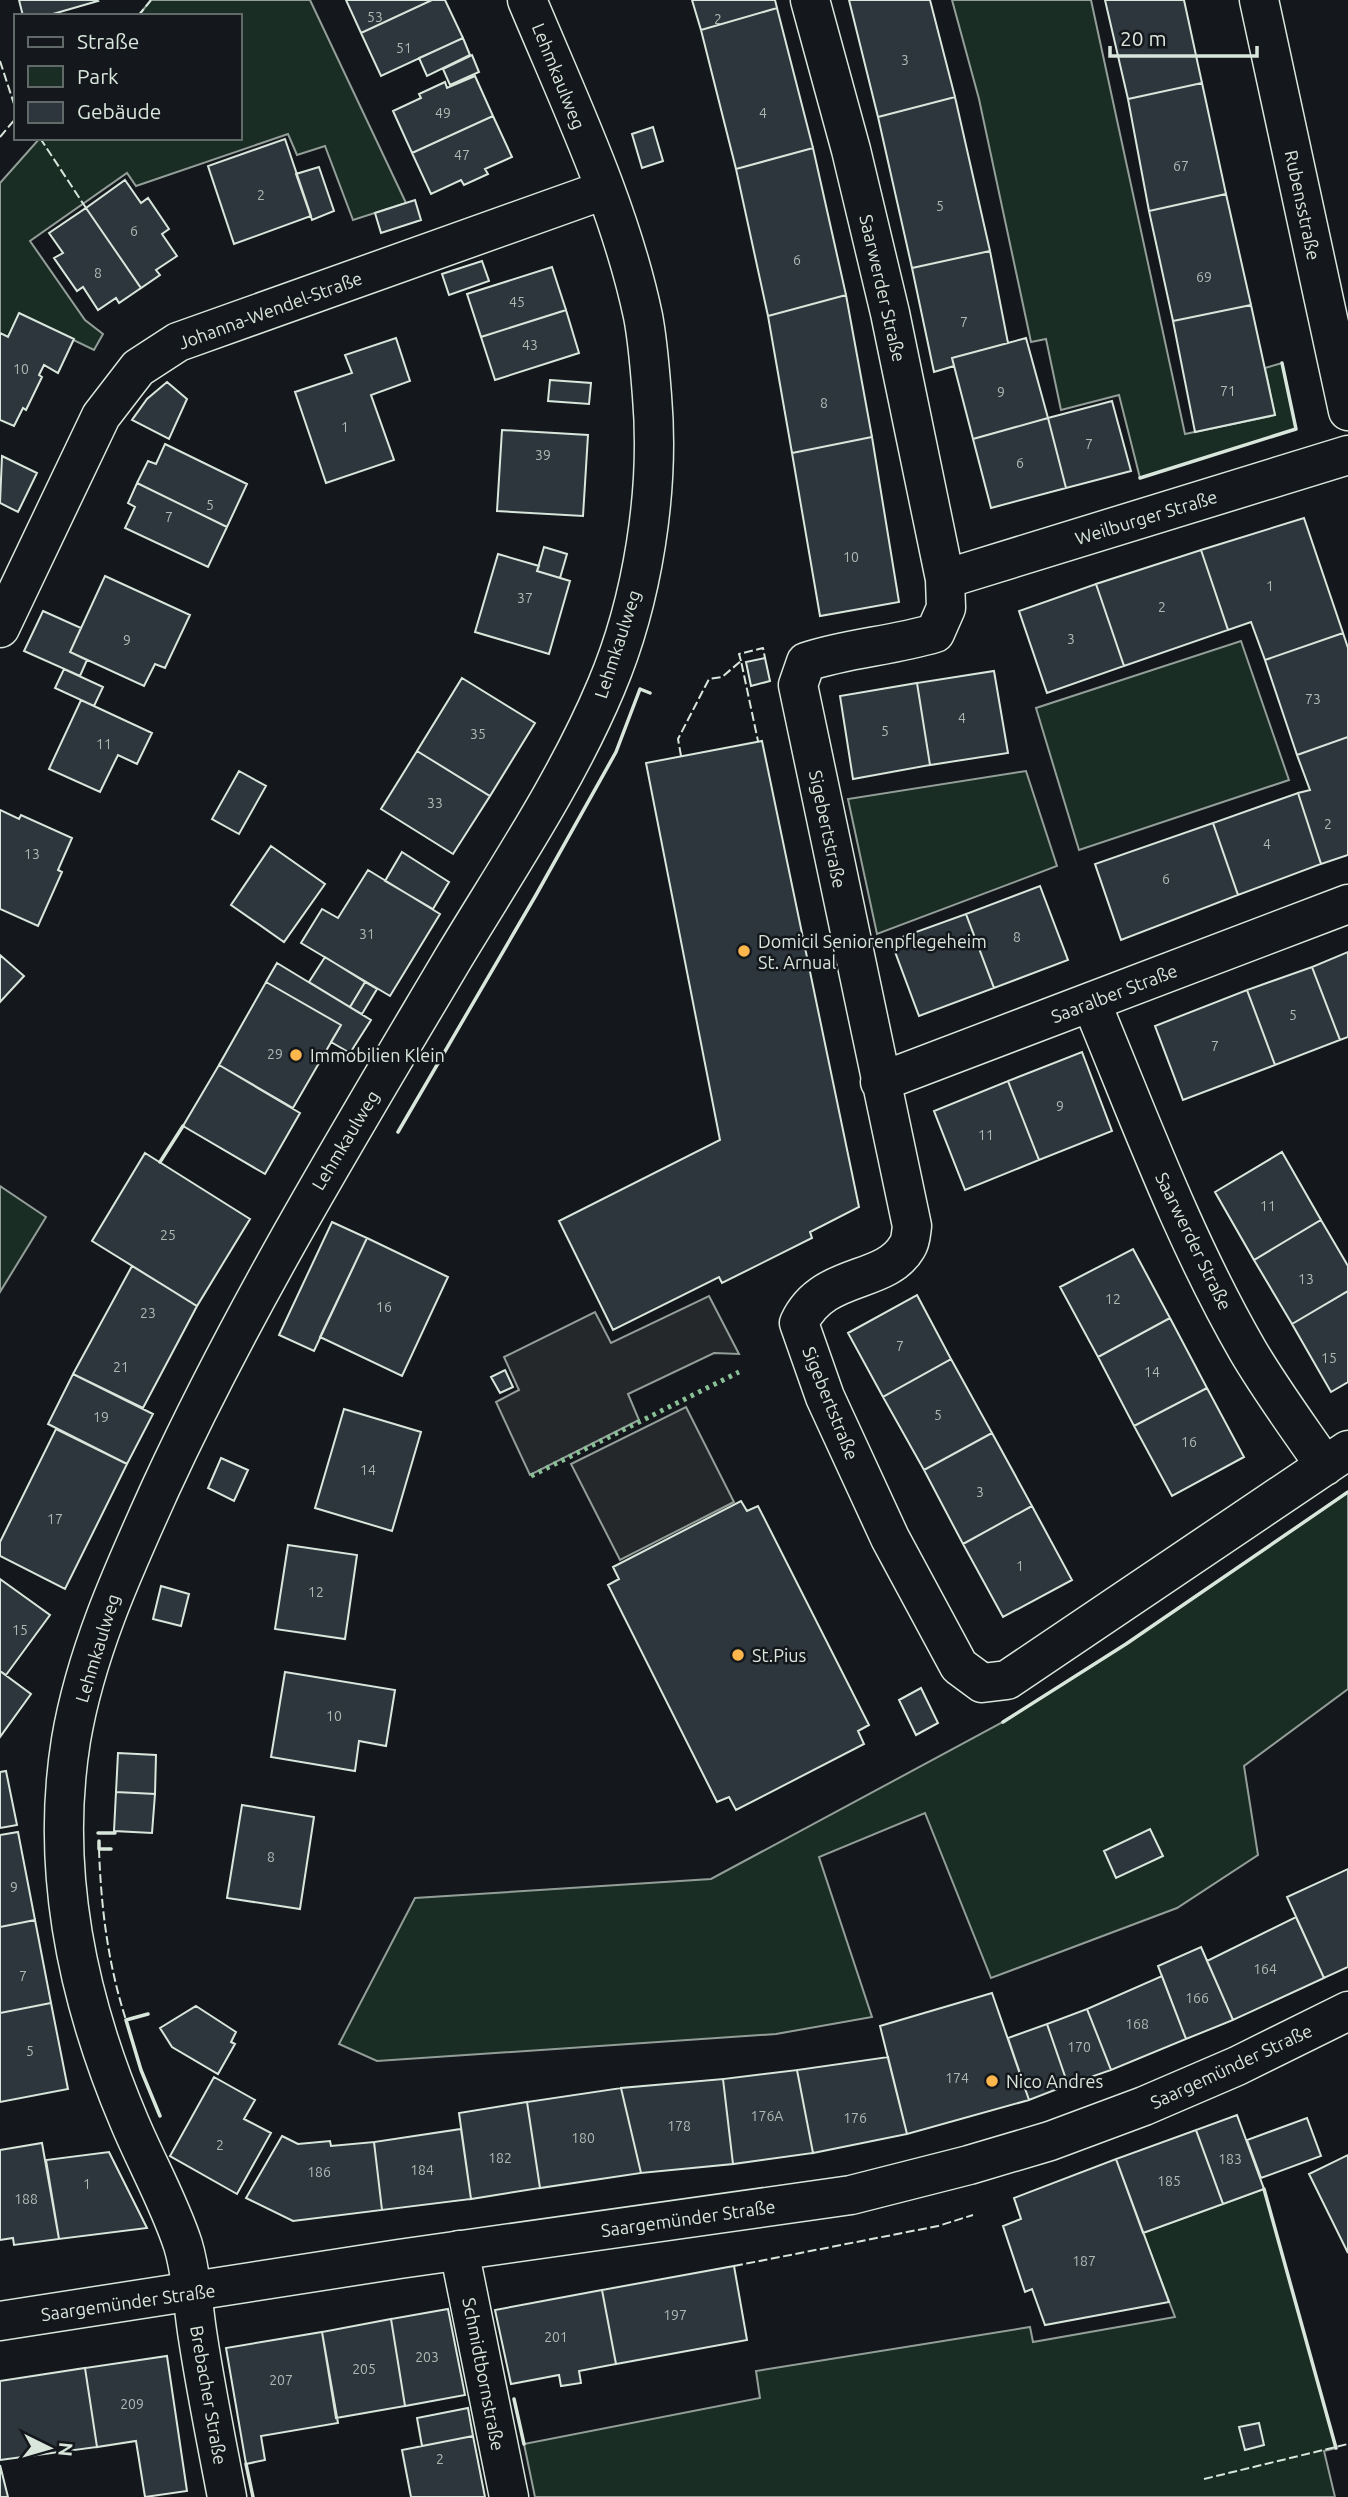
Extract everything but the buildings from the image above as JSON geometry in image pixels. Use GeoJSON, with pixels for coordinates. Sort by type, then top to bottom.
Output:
{"type":"FeatureCollection","features":[{"type":"Feature","properties":{"kind":"street","name":"Lehmkaulweg"},"geometry":{"type":"LineString","coordinates":[[191,2293],[181,2239],[127,2116],[86,2000],[70,1920],[64,1852],[64,1791],[72,1732],[90,1661],[117,1582],[200,1403],[299,1219],[568,766],[608,684],[629,619],[643,557],[653,473],[653,403],[644,320],[626,253],[604,190],[527,0]]}},
{"type":"Feature","properties":{"kind":"street","name":"Saarwerder Straße"},"geometry":{"type":"LineString","coordinates":[[810,0],[890,313],[945,579]]}},
{"type":"Feature","properties":{"kind":"street","name":"Rubensstraße"},"geometry":{"type":"LineString","coordinates":[[1259,0],[1348,411]]}},
{"type":"Feature","properties":{"kind":"street","name":"Johanna-Wendel-Straße"},"geometry":{"type":"LineString","coordinates":[[0,628],[101,416],[138,368],[178,342],[604,190]]}},
{"type":"Feature","properties":{"kind":"street","name":"Weilburger Straße"},"geometry":{"type":"LineString","coordinates":[[945,579],[1348,455]]}},
{"type":"Feature","properties":{"kind":"street","name":"Sigebertstraße"},"geometry":{"type":"LineString","coordinates":[[945,579],[946,608],[935,633],[904,642],[833,653],[806,662],[798,685],[912,1226],[909,1245],[895,1262],[821,1294],[805,1310],[799,1324],[825,1397],[890,1538],[959,1666],[982,1683],[1007,1680],[1337,1458]]}},
{"type":"Feature","properties":{"kind":"street","name":"Saaralber Straße"},"geometry":{"type":"LineString","coordinates":[[880,1082],[1348,904]]}},
{"type":"Feature","properties":{"kind":"street","name":"Saarwerder Straße"},"geometry":{"type":"LineString","coordinates":[[1091,1002],[1147,1142],[1191,1240],[1248,1352],[1337,1458]]}},
{"type":"Feature","properties":{"kind":"street","name":"Saargemünder Straße"},"geometry":{"type":"LineString","coordinates":[[0,2321],[459,2250],[851,2195],[970,2165],[1050,2141],[1144,2106],[1237,2066],[1348,2011]]}},
{"type":"Feature","properties":{"kind":"street","name":"Schmidtbornstraße"},"geometry":{"type":"LineString","coordinates":[[459,2250],[509,2497]]}},
{"type":"Feature","properties":{"kind":"street","name":"Brebacher Straße"},"geometry":{"type":"LineString","coordinates":[[191,2293],[227,2497]]}},
{"type":"Feature","properties":{"kind":"green space"},"geometry":{"type":"Polygon","coordinates":[[[151,0],[310,0],[406,203],[353,220],[325,146],[297,155],[288,134],[136,186],[127,173],[30,241],[85,320],[103,334],[94,350],[20,314],[8,337],[0,333],[0,183],[38,140],[242,140],[242,14],[140,14],[151,0]]]}},
{"type":"Feature","properties":{"kind":"green space"},"geometry":{"type":"Polygon","coordinates":[[[952,0],[1091,0],[1185,434],[1275,415],[1265,368],[1282,363],[1296,429],[1140,478],[1119,395],[1061,410],[1046,339],[1031,342],[979,99],[952,0]]]}},
{"type":"Feature","properties":{"kind":"green space"},"geometry":{"type":"Polygon","coordinates":[[[1241,641],[1289,780],[1079,850],[1036,708],[1241,641]]]}},
{"type":"Feature","properties":{"kind":"green space"},"geometry":{"type":"Polygon","coordinates":[[[1026,771],[1057,866],[877,934],[848,799],[1026,771]]]}},
{"type":"Feature","properties":{"kind":"green space"},"geometry":{"type":"Polygon","coordinates":[[[0,1186],[46,1217],[0,1292],[0,1186]]]}},
{"type":"Feature","properties":{"kind":"green space"},"geometry":{"type":"Polygon","coordinates":[[[1348,1492],[1348,1689],[1244,1766],[1258,1855],[1177,1908],[991,1978],[925,1813],[819,1857],[872,2017],[776,2034],[377,2061],[339,2044],[415,1898],[711,1879],[1003,1722],[1126,1644],[1348,1492]]]}},
{"type":"Feature","properties":{"kind":"green space"},"geometry":{"type":"Polygon","coordinates":[[[1264,2189],[1336,2448],[1324,2451],[1335,2497],[535,2497],[524,2444],[760,2398],[756,2371],[1030,2327],[1033,2342],[1175,2317],[1143,2233],[1264,2189]]]}},
{"type":"Feature","properties":{"kind":"shaded area"},"geometry":{"type":"Polygon","coordinates":[[[709,1296],[739,1354],[714,1353],[628,1394],[639,1420],[530,1475],[496,1402],[519,1390],[504,1357],[595,1312],[611,1343],[709,1296]]]}},
{"type":"Feature","properties":{"kind":"shaded area"},"geometry":{"type":"Polygon","coordinates":[[[686,1407],[734,1502],[620,1560],[571,1464],[686,1407]]]}},
{"type":"Feature","properties":{"kind":"hedge"},"geometry":{"type":"LineString","coordinates":[[531,1476],[739,1372]]}},
{"type":"Feature","properties":{"kind":"fence"},"geometry":{"type":"LineString","coordinates":[[140,14],[151,0]]}},
{"type":"Feature","properties":{"kind":"fence"},"geometry":{"type":"LineString","coordinates":[[0,61],[14,104]]}},
{"type":"Feature","properties":{"kind":"fence"},"geometry":{"type":"LineString","coordinates":[[0,137],[14,120]]}},
{"type":"Feature","properties":{"kind":"fence"},"geometry":{"type":"LineString","coordinates":[[41,140],[86,208]]}},
{"type":"Feature","properties":{"kind":"fence"},"geometry":{"type":"LineString","coordinates":[[741,661],[739,654],[763,648],[765,658]]}},
{"type":"Feature","properties":{"kind":"fence"},"geometry":{"type":"LineString","coordinates":[[681,756],[678,739],[709,679],[722,677],[741,661],[758,741]]}},
{"type":"Feature","properties":{"kind":"fence"},"geometry":{"type":"LineString","coordinates":[[99,1849],[106,1936],[126,2020]]}},
{"type":"Feature","properties":{"kind":"fence"},"geometry":{"type":"LineString","coordinates":[[734,2266],[938,2226],[973,2215]]}},
{"type":"Feature","properties":{"kind":"fence"},"geometry":{"type":"LineString","coordinates":[[1204,2479],[1348,2444]]}},
{"type":"Feature","properties":{"kind":"wall"},"geometry":{"type":"LineString","coordinates":[[1140,478],[1296,429],[1282,363]]}},
{"type":"Feature","properties":{"kind":"wall"},"geometry":{"type":"LineString","coordinates":[[398,1132],[616,752],[640,689],[650,693]]}},
{"type":"Feature","properties":{"kind":"wall"},"geometry":{"type":"LineString","coordinates":[[160,1162],[183,1126]]}},
{"type":"Feature","properties":{"kind":"wall"},"geometry":{"type":"LineString","coordinates":[[1003,1722],[1126,1644],[1348,1492]]}},
{"type":"Feature","properties":{"kind":"wall"},"geometry":{"type":"LineString","coordinates":[[98,1833],[115,1833]]}},
{"type":"Feature","properties":{"kind":"wall"},"geometry":{"type":"LineString","coordinates":[[99,1841],[99,1849],[111,1849]]}},
{"type":"Feature","properties":{"kind":"wall"},"geometry":{"type":"LineString","coordinates":[[148,2014],[126,2020],[141,2070],[160,2116]]}},
{"type":"Feature","properties":{"kind":"wall"},"geometry":{"type":"LineString","coordinates":[[1264,2189],[1336,2448]]}},
{"type":"Feature","properties":{"kind":"wall"},"geometry":{"type":"LineString","coordinates":[[514,2399],[524,2444]]}},
{"type":"Feature","properties":{"kind":"wall"},"geometry":{"type":"LineString","coordinates":[[246,2464],[253,2497]]}},
{"type":"Feature","properties":{"kind":"place","name":"Domicil Seniorenpflegeheim St. Arnual"},"geometry":{"type":"Point","coordinates":[744,951]}},
{"type":"Feature","properties":{"kind":"place","name":"Immobilien Klein"},"geometry":{"type":"Point","coordinates":[296,1055]}},
{"type":"Feature","properties":{"kind":"place","name":"St.Pius"},"geometry":{"type":"Point","coordinates":[738,1655]}},
{"type":"Feature","properties":{"kind":"place","name":"Nico Andres"},"geometry":{"type":"Point","coordinates":[992,2081]}}]}
